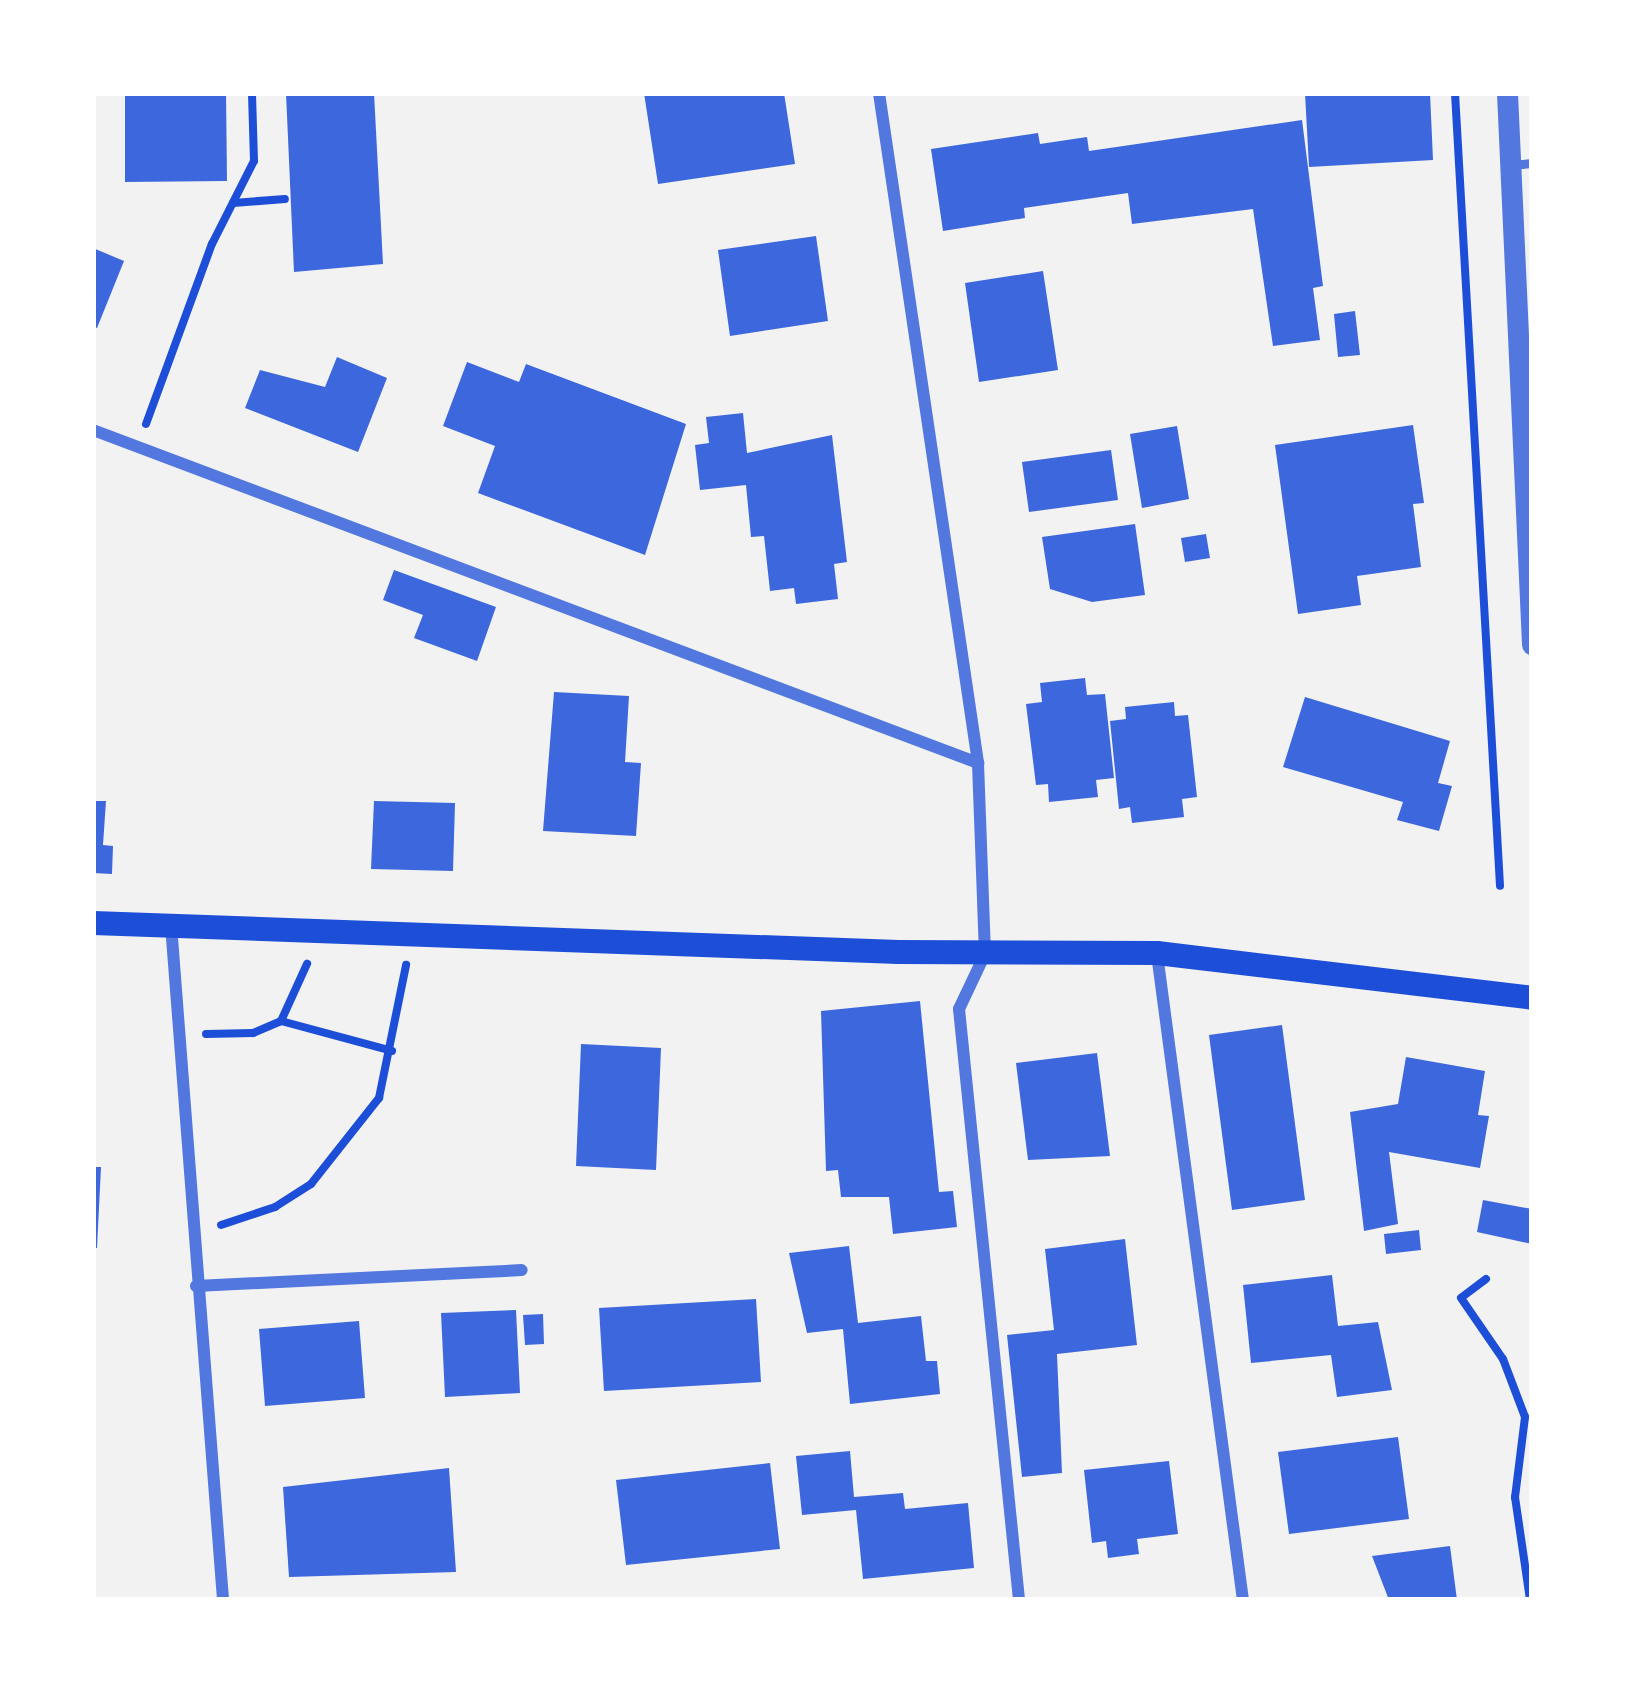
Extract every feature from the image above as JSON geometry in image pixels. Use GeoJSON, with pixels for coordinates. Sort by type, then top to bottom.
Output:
{"type":"FeatureCollection","features":[{"type":"Feature","properties":{"kind":"main road"},"geometry":{"type":"LineString","coordinates":[[93,923],[985,954],[1157,953],[1532,998]]}},
{"type":"Feature","properties":{"kind":"street"},"geometry":{"type":"LineString","coordinates":[[878,93],[978,764],[985,954],[959,1009],[1019,1600]]}},
{"type":"Feature","properties":{"kind":"street"},"geometry":{"type":"LineString","coordinates":[[1507,93],[1521,164],[1532,644]]}},
{"type":"Feature","properties":{"kind":"street"},"geometry":{"type":"LineString","coordinates":[[93,430],[978,764]]}},
{"type":"Feature","properties":{"kind":"street"},"geometry":{"type":"LineString","coordinates":[[171,924],[174,1035],[223,1600]]}},
{"type":"Feature","properties":{"kind":"street"},"geometry":{"type":"LineString","coordinates":[[1157,953],[1243,1600]]}},
{"type":"Feature","properties":{"kind":"street"},"geometry":{"type":"LineString","coordinates":[[196,1286],[522,1270]]}},
{"type":"Feature","properties":{"kind":"path"},"geometry":{"type":"LineString","coordinates":[[138,448],[232,203],[254,161],[252,93]]}},
{"type":"Feature","properties":{"kind":"path"},"geometry":{"type":"LineString","coordinates":[[1455,93],[1500,886]]}},
{"type":"Feature","properties":{"kind":"path"},"geometry":{"type":"LineString","coordinates":[[232,203],[285,199]]}},
{"type":"Feature","properties":{"kind":"path"},"geometry":{"type":"LineString","coordinates":[[281,1021],[314,931]]}},
{"type":"Feature","properties":{"kind":"path"},"geometry":{"type":"LineString","coordinates":[[191,1229],[253,1215],[311,1184],[380,1098],[411,934]]}},
{"type":"Feature","properties":{"kind":"path"},"geometry":{"type":"LineString","coordinates":[[174,1035],[253,1033],[281,1021],[392,1051]]}},
{"type":"Feature","properties":{"kind":"path"},"geometry":{"type":"LineString","coordinates":[[1486,1279],[1461,1298],[1503,1359],[1526,1417],[1515,1496],[1530,1600]]}},
{"type":"Feature","properties":{"kind":"building"},"geometry":{"type":"Polygon","coordinates":[[[125,93],[226,93],[227,181],[125,182],[125,93]]]}},
{"type":"Feature","properties":{"kind":"building"},"geometry":{"type":"Polygon","coordinates":[[[286,93],[374,93],[383,264],[294,272],[286,93]]]}},
{"type":"Feature","properties":{"kind":"building"},"geometry":{"type":"Polygon","coordinates":[[[644,93],[784,93],[795,164],[658,184],[644,93]]]}},
{"type":"Feature","properties":{"kind":"building"},"geometry":{"type":"Polygon","coordinates":[[[1305,93],[1430,93],[1433,160],[1309,167],[1305,93]]]}},
{"type":"Feature","properties":{"kind":"building"},"geometry":{"type":"Polygon","coordinates":[[[1302,120],[1323,286],[1313,288],[1320,340],[1273,346],[1253,209],[1132,224],[1128,193],[1024,208],[1025,218],[943,231],[931,149],[1038,133],[1040,144],[1087,137],[1089,151],[1302,120]]]}},
{"type":"Feature","properties":{"kind":"building"},"geometry":{"type":"Polygon","coordinates":[[[816,236],[828,321],[730,336],[718,250],[816,236]]]}},
{"type":"Feature","properties":{"kind":"building"},"geometry":{"type":"Polygon","coordinates":[[[93,248],[124,261],[97,328],[93,327],[93,248]]]}},
{"type":"Feature","properties":{"kind":"building"},"geometry":{"type":"Polygon","coordinates":[[[1043,271],[1058,370],[979,382],[965,283],[1043,271]]]}},
{"type":"Feature","properties":{"kind":"building"},"geometry":{"type":"Polygon","coordinates":[[[1355,311],[1360,355],[1338,357],[1334,314],[1355,311]]]}},
{"type":"Feature","properties":{"kind":"building"},"geometry":{"type":"Polygon","coordinates":[[[337,357],[387,378],[358,452],[245,408],[260,370],[325,387],[337,357]]]}},
{"type":"Feature","properties":{"kind":"building"},"geometry":{"type":"Polygon","coordinates":[[[467,362],[519,382],[526,364],[686,424],[645,555],[478,493],[495,446],[443,426],[467,362]]]}},
{"type":"Feature","properties":{"kind":"building"},"geometry":{"type":"Polygon","coordinates":[[[743,413],[747,453],[832,435],[847,562],[834,564],[838,599],[796,604],[794,588],[770,591],[764,536],[751,537],[746,485],[700,490],[695,445],[709,443],[706,417],[743,413]]]}},
{"type":"Feature","properties":{"kind":"building"},"geometry":{"type":"Polygon","coordinates":[[[1413,425],[1424,503],[1413,504],[1421,567],[1357,576],[1361,605],[1298,614],[1275,445],[1413,425]]]}},
{"type":"Feature","properties":{"kind":"building"},"geometry":{"type":"Polygon","coordinates":[[[1177,426],[1189,499],[1142,508],[1130,434],[1177,426]]]}},
{"type":"Feature","properties":{"kind":"building"},"geometry":{"type":"Polygon","coordinates":[[[1111,450],[1118,500],[1029,512],[1022,462],[1111,450]]]}},
{"type":"Feature","properties":{"kind":"building"},"geometry":{"type":"Polygon","coordinates":[[[1135,524],[1145,595],[1092,602],[1050,589],[1042,537],[1135,524]]]}},
{"type":"Feature","properties":{"kind":"building"},"geometry":{"type":"Polygon","coordinates":[[[1206,534],[1210,558],[1185,562],[1181,538],[1206,534]]]}},
{"type":"Feature","properties":{"kind":"building"},"geometry":{"type":"Polygon","coordinates":[[[394,570],[496,607],[477,661],[414,638],[423,615],[383,600],[394,570]]]}},
{"type":"Feature","properties":{"kind":"building"},"geometry":{"type":"Polygon","coordinates":[[[1085,678],[1087,695],[1105,694],[1114,778],[1096,780],[1098,797],[1049,802],[1048,784],[1036,785],[1026,704],[1042,702],[1040,683],[1085,678]]]}},
{"type":"Feature","properties":{"kind":"building"},"geometry":{"type":"Polygon","coordinates":[[[554,692],[629,696],[625,762],[641,763],[636,836],[543,831],[554,692]]]}},
{"type":"Feature","properties":{"kind":"building"},"geometry":{"type":"Polygon","coordinates":[[[1305,697],[1450,741],[1438,783],[1452,786],[1439,831],[1397,820],[1403,802],[1283,767],[1305,697]]]}},
{"type":"Feature","properties":{"kind":"building"},"geometry":{"type":"Polygon","coordinates":[[[1174,702],[1175,716],[1188,715],[1197,797],[1182,799],[1184,817],[1132,823],[1130,807],[1119,809],[1110,721],[1126,719],[1125,707],[1174,702]]]}},
{"type":"Feature","properties":{"kind":"building"},"geometry":{"type":"Polygon","coordinates":[[[93,801],[106,801],[103,845],[113,846],[112,874],[93,873],[93,801]]]}},
{"type":"Feature","properties":{"kind":"building"},"geometry":{"type":"Polygon","coordinates":[[[374,801],[455,803],[453,871],[371,869],[374,801]]]}},
{"type":"Feature","properties":{"kind":"building"},"geometry":{"type":"Polygon","coordinates":[[[920,1001],[939,1192],[953,1191],[957,1227],[893,1234],[889,1197],[841,1197],[838,1170],[826,1171],[821,1011],[920,1001]]]}},
{"type":"Feature","properties":{"kind":"building"},"geometry":{"type":"Polygon","coordinates":[[[1282,1025],[1305,1200],[1232,1210],[1209,1035],[1282,1025]]]}},
{"type":"Feature","properties":{"kind":"building"},"geometry":{"type":"Polygon","coordinates":[[[581,1044],[661,1048],[656,1170],[576,1166],[581,1044]]]}},
{"type":"Feature","properties":{"kind":"building"},"geometry":{"type":"Polygon","coordinates":[[[1097,1053],[1110,1156],[1028,1160],[1016,1063],[1097,1053]]]}},
{"type":"Feature","properties":{"kind":"building"},"geometry":{"type":"Polygon","coordinates":[[[1406,1057],[1485,1071],[1478,1115],[1489,1116],[1480,1168],[1389,1152],[1398,1224],[1364,1231],[1350,1112],[1398,1104],[1406,1057]]]}},
{"type":"Feature","properties":{"kind":"building"},"geometry":{"type":"Polygon","coordinates":[[[93,1167],[101,1167],[97,1248],[93,1248],[93,1167]]]}},
{"type":"Feature","properties":{"kind":"building"},"geometry":{"type":"Polygon","coordinates":[[[1483,1200],[1532,1209],[1532,1244],[1477,1232],[1483,1200]]]}},
{"type":"Feature","properties":{"kind":"building"},"geometry":{"type":"Polygon","coordinates":[[[1419,1230],[1421,1250],[1386,1254],[1384,1234],[1419,1230]]]}},
{"type":"Feature","properties":{"kind":"building"},"geometry":{"type":"Polygon","coordinates":[[[1125,1239],[1137,1345],[1057,1354],[1062,1473],[1022,1477],[1007,1335],[1054,1330],[1045,1249],[1125,1239]]]}},
{"type":"Feature","properties":{"kind":"building"},"geometry":{"type":"Polygon","coordinates":[[[849,1246],[858,1323],[921,1316],[926,1361],[937,1361],[940,1394],[850,1404],[843,1329],[807,1333],[789,1253],[849,1246]]]}},
{"type":"Feature","properties":{"kind":"building"},"geometry":{"type":"Polygon","coordinates":[[[1332,1275],[1338,1326],[1378,1322],[1392,1390],[1337,1397],[1331,1355],[1251,1363],[1243,1285],[1332,1275]]]}},
{"type":"Feature","properties":{"kind":"building"},"geometry":{"type":"Polygon","coordinates":[[[756,1299],[761,1382],[604,1391],[599,1308],[756,1299]]]}},
{"type":"Feature","properties":{"kind":"building"},"geometry":{"type":"Polygon","coordinates":[[[516,1310],[520,1393],[445,1397],[441,1313],[516,1310]]]}},
{"type":"Feature","properties":{"kind":"building"},"geometry":{"type":"Polygon","coordinates":[[[543,1314],[544,1344],[525,1345],[523,1315],[543,1314]]]}},
{"type":"Feature","properties":{"kind":"building"},"geometry":{"type":"Polygon","coordinates":[[[359,1321],[365,1398],[265,1406],[259,1329],[359,1321]]]}},
{"type":"Feature","properties":{"kind":"building"},"geometry":{"type":"Polygon","coordinates":[[[1398,1437],[1409,1519],[1289,1534],[1278,1452],[1398,1437]]]}},
{"type":"Feature","properties":{"kind":"building"},"geometry":{"type":"Polygon","coordinates":[[[850,1451],[854,1497],[903,1493],[905,1509],[968,1503],[974,1568],[863,1579],[856,1510],[802,1515],[796,1456],[850,1451]]]}},
{"type":"Feature","properties":{"kind":"building"},"geometry":{"type":"Polygon","coordinates":[[[1169,1461],[1178,1534],[1137,1539],[1139,1554],[1108,1558],[1106,1541],[1092,1543],[1084,1470],[1169,1461]]]}},
{"type":"Feature","properties":{"kind":"building"},"geometry":{"type":"Polygon","coordinates":[[[770,1463],[780,1549],[626,1565],[616,1480],[770,1463]]]}},
{"type":"Feature","properties":{"kind":"building"},"geometry":{"type":"Polygon","coordinates":[[[449,1468],[456,1572],[289,1577],[283,1487],[449,1468]]]}},
{"type":"Feature","properties":{"kind":"building"},"geometry":{"type":"Polygon","coordinates":[[[1450,1546],[1457,1600],[1389,1600],[1372,1556],[1450,1546]]]}}]}
